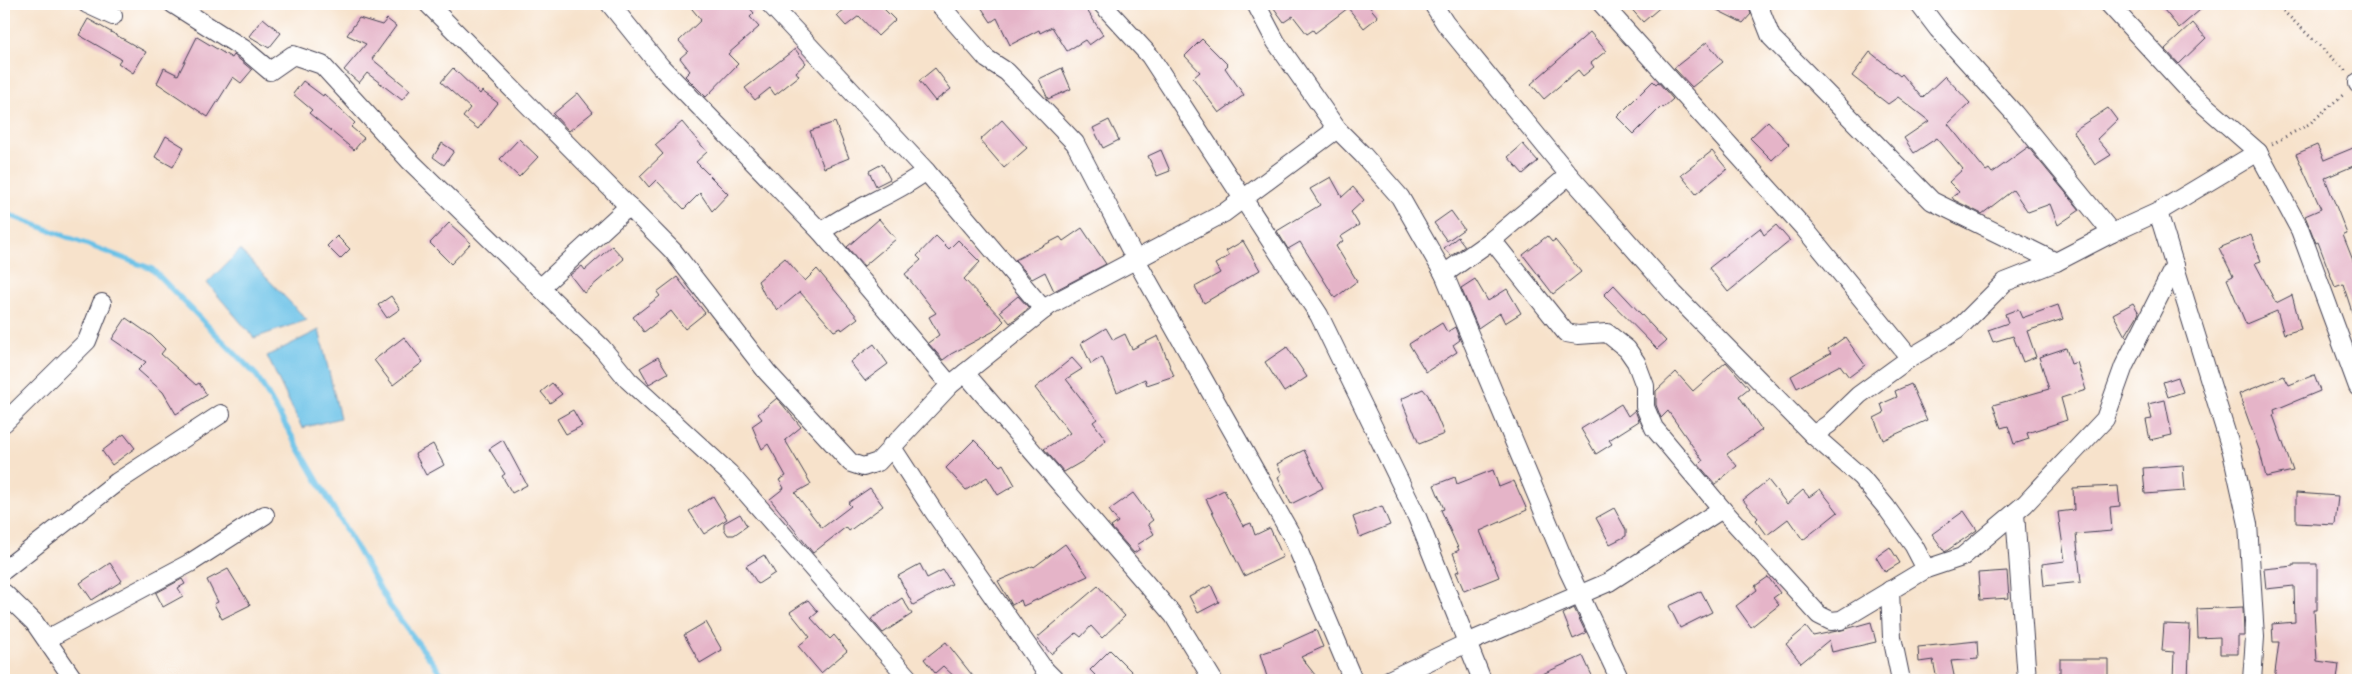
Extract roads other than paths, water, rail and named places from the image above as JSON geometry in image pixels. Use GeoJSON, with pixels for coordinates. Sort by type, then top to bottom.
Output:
{"type":"FeatureCollection","features":[{"type":"Feature","properties":{"kind":"street"},"geometry":{"type":"LineString","coordinates":[[87,4],[113,16]]}},
{"type":"Feature","properties":{"kind":"street"},"geometry":{"type":"LineString","coordinates":[[173,4],[244,50],[270,71],[292,55],[322,65],[409,160],[602,348],[628,380],[729,473],[910,680]]}},
{"type":"Feature","properties":{"kind":"street"},"geometry":{"type":"LineString","coordinates":[[428,4],[673,251],[767,372],[851,463],[863,467],[878,462],[950,385],[1044,310],[1224,213],[1337,129]]}},
{"type":"Feature","properties":{"kind":"street"},"geometry":{"type":"LineString","coordinates":[[610,4],[661,67],[821,232],[950,385]]}},
{"type":"Feature","properties":{"kind":"street"},"geometry":{"type":"LineString","coordinates":[[770,4],[926,172],[1044,310]]}},
{"type":"Feature","properties":{"kind":"street"},"geometry":{"type":"LineString","coordinates":[[939,4],[987,59],[1007,72],[1075,142],[1136,260],[1293,538],[1353,680]]}},
{"type":"Feature","properties":{"kind":"street"},"geometry":{"type":"LineString","coordinates":[[1102,4],[1150,56],[1319,315],[1417,517],[1482,680]]}},
{"type":"Feature","properties":{"kind":"street"},"geometry":{"type":"LineString","coordinates":[[1256,4],[1276,42],[1337,129],[1364,155],[1400,197],[1444,274],[1580,596],[1620,680]]}},
{"type":"Feature","properties":{"kind":"street"},"geometry":{"type":"LineString","coordinates":[[1433,4],[1445,23],[1570,175],[1674,294],[1813,435],[1861,477],[1886,507],[1914,546],[1926,568]]}},
{"type":"Feature","properties":{"kind":"street"},"geometry":{"type":"LineString","coordinates":[[1602,4],[1804,228],[1910,358]]}},
{"type":"Feature","properties":{"kind":"street"},"geometry":{"type":"LineString","coordinates":[[1758,4],[1771,38],[1932,201],[2056,262]]}},
{"type":"Feature","properties":{"kind":"street"},"geometry":{"type":"LineString","coordinates":[[1918,4],[1938,29],[2014,112],[2112,233]]}},
{"type":"Feature","properties":{"kind":"street"},"geometry":{"type":"LineString","coordinates":[[2109,4],[2194,96],[2258,152],[2300,230],[2358,387]]}},
{"type":"Feature","properties":{"kind":"street"},"geometry":{"type":"LineString","coordinates":[[1813,435],[1829,424],[1859,395],[1910,358],[1957,330],[2005,282],[2056,262],[2158,212],[2258,152]]}},
{"type":"Feature","properties":{"kind":"street"},"geometry":{"type":"LineString","coordinates":[[821,232],[842,216],[890,194],[926,172]]}},
{"type":"Feature","properties":{"kind":"street"},"geometry":{"type":"LineString","coordinates":[[1444,274],[1492,240],[1570,175]]}},
{"type":"Feature","properties":{"kind":"street"},"geometry":{"type":"LineString","coordinates":[[540,288],[629,206]]}},
{"type":"Feature","properties":{"kind":"street"},"geometry":{"type":"LineString","coordinates":[[2158,212],[2232,452],[2248,524],[2256,637],[2252,680]]}},
{"type":"Feature","properties":{"kind":"street"},"geometry":{"type":"LineString","coordinates":[[1492,240],[1566,333],[1578,335],[1606,333],[1627,349],[1636,362],[1645,386],[1645,407],[1654,428],[1722,509],[1819,615],[1831,621],[1841,620],[1926,568],[1962,557],[2015,513],[2105,419],[2124,366],[2175,265]]}},
{"type":"Feature","properties":{"kind":"street"},"geometry":{"type":"LineString","coordinates":[[6,417],[87,341],[102,303]]}},
{"type":"Feature","properties":{"kind":"street"},"geometry":{"type":"LineString","coordinates":[[965,373],[1174,616],[1213,680]]}},
{"type":"Feature","properties":{"kind":"street"},"geometry":{"type":"LineString","coordinates":[[4,570],[117,482],[221,414]]}},
{"type":"Feature","properties":{"kind":"street"},"geometry":{"type":"LineString","coordinates":[[891,446],[945,528],[1043,668],[1055,680]]}},
{"type":"Feature","properties":{"kind":"street"},"geometry":{"type":"LineString","coordinates":[[1389,680],[1467,643],[1609,582],[1722,509]]}},
{"type":"Feature","properties":{"kind":"street"},"geometry":{"type":"LineString","coordinates":[[2015,513],[2027,680]]}},
{"type":"Feature","properties":{"kind":"street"},"geometry":{"type":"LineString","coordinates":[[47,639],[190,563],[265,515]]}},
{"type":"Feature","properties":{"kind":"street"},"geometry":{"type":"LineString","coordinates":[[1890,590],[1892,636],[1901,680]]}},
{"type":"Feature","properties":{"kind":"street"},"geometry":{"type":"LineString","coordinates":[[4,593],[34,622],[74,680]]}},
{"type":"Feature","properties":{"kind":"water"},"geometry":{"type":"Polygon","coordinates":[[[240,250],[307,320],[254,338],[207,283],[240,250]]]}},
{"type":"Feature","properties":{"kind":"water"},"geometry":{"type":"Polygon","coordinates":[[[319,330],[340,418],[302,428],[267,356],[319,330]]]}},
{"type":"Feature","properties":{"kind":"waterway"},"geometry":{"type":"LineString","coordinates":[[4,213],[152,269],[257,376],[390,606],[446,680]]}}]}
